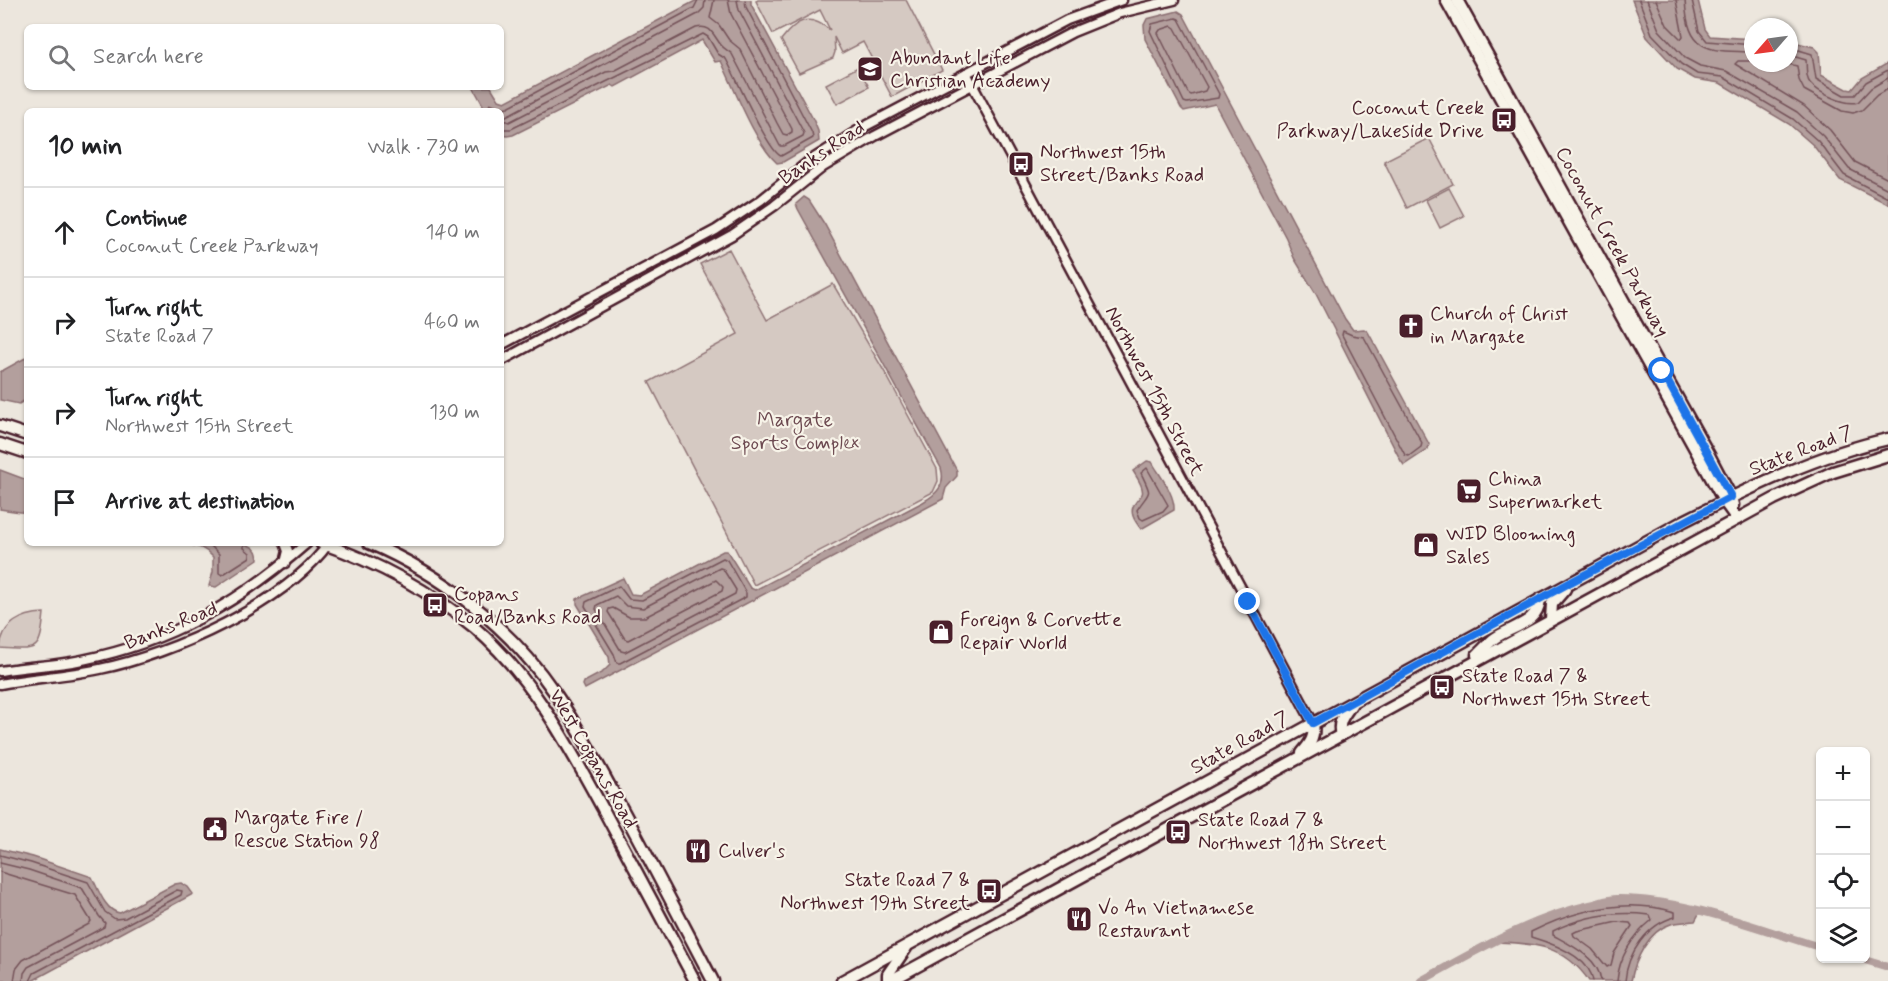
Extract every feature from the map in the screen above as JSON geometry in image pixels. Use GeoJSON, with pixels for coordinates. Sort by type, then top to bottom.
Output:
{"type":"FeatureCollection","features":[{"type":"Feature","properties":{"kind":"main road","name":"Coconut Creek Parkway"},"geometry":{"type":"LineString","coordinates":[[1446,0],[1616,309],[1728,499]]}},
{"type":"Feature","properties":{"kind":"main road","name":"Coconut Creek Parkway"},"geometry":{"type":"LineString","coordinates":[[1457,0],[1630,313],[1737,519]]}},
{"type":"Feature","properties":{"kind":"main road"},"geometry":{"type":"LineString","coordinates":[[1616,309],[1622,314],[1630,313]]}},
{"type":"Feature","properties":{"kind":"main road"},"geometry":{"type":"LineString","coordinates":[[0,426],[24,434]]}},
{"type":"Feature","properties":{"kind":"main road","name":"State Road 7"},"geometry":{"type":"LineString","coordinates":[[842,981],[1571,582],[1728,499],[1825,458],[1888,439]]}},
{"type":"Feature","properties":{"kind":"main road"},"geometry":{"type":"LineString","coordinates":[[0,444],[24,452]]}},
{"type":"Feature","properties":{"kind":"main road","name":"State Road 7"},"geometry":{"type":"LineString","coordinates":[[889,981],[1737,519],[1802,485],[1888,455]]}},
{"type":"Feature","properties":{"kind":"main road","name":"West Copans Road"},"geometry":{"type":"LineString","coordinates":[[331,546],[375,564],[443,604],[475,629],[520,675],[557,726],[694,981]]}},
{"type":"Feature","properties":{"kind":"main road","name":"West Copans Road"},"geometry":{"type":"LineString","coordinates":[[375,546],[423,570],[484,615],[509,637],[547,681],[586,743],[713,981]]}},
{"type":"Feature","properties":{"kind":"main road"},"geometry":{"type":"LineString","coordinates":[[1551,619],[1552,604],[1571,582]]}},
{"type":"Feature","properties":{"kind":"main road"},"geometry":{"type":"LineString","coordinates":[[1466,666],[1494,639],[1532,618],[1539,607],[1540,599]]}},
{"type":"Feature","properties":{"kind":"main road"},"geometry":{"type":"LineString","coordinates":[[1341,735],[1340,721],[1352,702]]}},
{"type":"Feature","properties":{"kind":"main road"},"geometry":{"type":"LineString","coordinates":[[1298,758],[1312,741],[1313,723]]}},
{"type":"Feature","properties":{"kind":"main road"},"geometry":{"type":"LineString","coordinates":[[889,981],[888,974],[908,945]]}},
{"type":"Feature","properties":{"kind":"street","name":"Banks Road"},"geometry":{"type":"LineString","coordinates":[[504,343],[716,230],[761,200],[829,147],[1067,20],[1122,0]]}},
{"type":"Feature","properties":{"kind":"street","name":"Banks Road"},"geometry":{"type":"LineString","coordinates":[[504,359],[732,236],[844,153],[972,84],[1089,25],[1128,11],[1174,0]]}},
{"type":"Feature","properties":{"kind":"street","name":"Northwest 15th Street"},"geometry":{"type":"LineString","coordinates":[[966,73],[1313,723]]}},
{"type":"Feature","properties":{"kind":"street"},"geometry":{"type":"LineString","coordinates":[[285,563],[288,551],[286,546]]}},
{"type":"Feature","properties":{"kind":"street","name":"Banks Road"},"geometry":{"type":"LineString","coordinates":[[0,671],[81,660],[159,638],[226,605],[285,563],[305,546]]}},
{"type":"Feature","properties":{"kind":"street","name":"Banks Road"},"geometry":{"type":"LineString","coordinates":[[0,684],[102,669],[170,648],[257,606],[296,576],[324,546]]}},
{"type":"Feature","properties":{"kind":"green space"},"geometry":{"type":"Polygon","coordinates":[[[906,0],[942,70],[892,97],[863,42],[842,53],[834,37],[833,58],[799,73],[781,40],[792,27],[804,21],[816,21],[830,30],[820,10],[773,34],[756,1],[906,0]]]}},
{"type":"Feature","properties":{"kind":"green space"},"geometry":{"type":"Polygon","coordinates":[[[858,67],[869,87],[837,104],[826,84],[858,67]]]}},
{"type":"Feature","properties":{"kind":"green space"},"geometry":{"type":"Polygon","coordinates":[[[1429,138],[1453,184],[1407,208],[1384,161],[1429,138]]]}},
{"type":"Feature","properties":{"kind":"green space"},"geometry":{"type":"Polygon","coordinates":[[[1449,188],[1464,216],[1440,228],[1426,200],[1449,188]]]}},
{"type":"Feature","properties":{"kind":"green space","name":"Margate Sports Complex"},"geometry":{"type":"Polygon","coordinates":[[[729,249],[767,320],[833,284],[887,376],[937,469],[938,481],[933,492],[754,585],[649,382],[738,334],[700,264],[729,249]]]}},
{"type":"Feature","properties":{"kind":"green space"},"geometry":{"type":"Polygon","coordinates":[[[44,613],[41,636],[35,646],[22,649],[0,648],[5,632],[14,622],[28,615],[44,613]]]}},
{"type":"Feature","properties":{"kind":"water"},"geometry":{"type":"Polygon","coordinates":[[[697,0],[751,0],[751,4],[813,119],[819,141],[783,162],[777,163],[753,130],[721,61],[715,62],[702,40],[615,87],[612,85],[507,136],[504,135],[504,108],[482,108],[483,105],[475,90],[493,90],[499,100],[505,102],[697,0]]]}},
{"type":"Feature","properties":{"kind":"water"},"geometry":{"type":"Polygon","coordinates":[[[1632,0],[1698,0],[1705,29],[1710,36],[1744,38],[1744,72],[1798,72],[1798,43],[1814,47],[1819,52],[1821,75],[1847,89],[1852,90],[1862,78],[1888,63],[1888,204],[1840,180],[1813,145],[1789,124],[1720,83],[1695,79],[1677,69],[1647,37],[1632,0]]]}},
{"type":"Feature","properties":{"kind":"water"},"geometry":{"type":"Polygon","coordinates":[[[1178,11],[1183,14],[1345,319],[1353,330],[1364,329],[1368,332],[1429,444],[1428,449],[1404,465],[1215,104],[1184,111],[1145,39],[1144,25],[1147,19],[1178,11]]]}},
{"type":"Feature","properties":{"kind":"water"},"geometry":{"type":"Polygon","coordinates":[[[804,197],[809,200],[825,225],[957,471],[957,476],[946,488],[943,499],[585,689],[584,682],[603,672],[610,665],[609,657],[577,604],[577,599],[623,578],[631,594],[640,595],[723,551],[727,551],[750,588],[755,590],[923,502],[936,492],[941,484],[941,468],[798,209],[796,204],[804,197]]]}},
{"type":"Feature","properties":{"kind":"water"},"geometry":{"type":"Polygon","coordinates":[[[24,359],[24,401],[19,404],[0,400],[0,372],[24,359]]]}},
{"type":"Feature","properties":{"kind":"water"},"geometry":{"type":"Polygon","coordinates":[[[1147,461],[1152,462],[1166,485],[1174,504],[1174,510],[1141,529],[1134,519],[1132,509],[1143,491],[1133,471],[1147,461]]]}},
{"type":"Feature","properties":{"kind":"water"},"geometry":{"type":"Polygon","coordinates":[[[0,470],[24,479],[24,513],[0,509],[0,470]]]}},
{"type":"Feature","properties":{"kind":"water"},"geometry":{"type":"Polygon","coordinates":[[[195,546],[250,546],[255,549],[258,559],[216,587],[209,586],[213,572],[213,557],[195,546]]]}},
{"type":"Feature","properties":{"kind":"water"},"geometry":{"type":"Polygon","coordinates":[[[0,849],[33,857],[92,877],[107,904],[115,912],[120,913],[175,884],[181,883],[193,894],[32,981],[0,981],[0,849]]]}},
{"type":"Feature","properties":{"kind":"water"},"geometry":{"type":"Polygon","coordinates":[[[1615,899],[1659,902],[1700,912],[1695,921],[1671,924],[1649,940],[1639,956],[1631,981],[1589,981],[1570,960],[1548,948],[1523,943],[1495,942],[1570,909],[1615,899]]]}},
{"type":"Feature","properties":{"kind":"waterway"},"geometry":{"type":"LineString","coordinates":[[1421,981],[1482,948],[1546,918],[1614,899],[1642,900],[1693,909],[1816,946]]}},
{"type":"Feature","properties":{"kind":"waterway"},"geometry":{"type":"LineString","coordinates":[[1870,962],[1888,967]]}},
{"type":"Feature","properties":{"kind":"place","name":"Abundant Life Christian Academy"},"geometry":{"type":"Point","coordinates":[870,69]}},
{"type":"Feature","properties":{"kind":"place","name":"Coconut Creek Parkway/Lakeside Drive"},"geometry":{"type":"Point","coordinates":[1504,120]}},
{"type":"Feature","properties":{"kind":"place","name":"Northwest 15th Street/Banks Road"},"geometry":{"type":"Point","coordinates":[1021,164]}},
{"type":"Feature","properties":{"kind":"place","name":"Church of Christ in Margate"},"geometry":{"type":"Point","coordinates":[1411,326]}},
{"type":"Feature","properties":{"kind":"place","name":"China Supermarket"},"geometry":{"type":"Point","coordinates":[1469,491]}},
{"type":"Feature","properties":{"kind":"place","name":"WID Blooming Sales"},"geometry":{"type":"Point","coordinates":[1426,545]}},
{"type":"Feature","properties":{"kind":"place","name":"Copans Road/Banks Road"},"geometry":{"type":"Point","coordinates":[435,605]}},
{"type":"Feature","properties":{"kind":"place","name":"Foreign & Corvette Repair World"},"geometry":{"type":"Point","coordinates":[941,632]}},
{"type":"Feature","properties":{"kind":"place","name":"State Road 7 & Northwest 15th Street"},"geometry":{"type":"Point","coordinates":[1442,687]}},
{"type":"Feature","properties":{"kind":"place","name":"Margate Fire / Rescue Station 98"},"geometry":{"type":"Point","coordinates":[215,829]}},
{"type":"Feature","properties":{"kind":"place","name":"State Road 7 & Northwest 18th Street"},"geometry":{"type":"Point","coordinates":[1178,832]}},
{"type":"Feature","properties":{"kind":"place","name":"Culver's"},"geometry":{"type":"Point","coordinates":[698,851]}},
{"type":"Feature","properties":{"kind":"place","name":"State Road 7 & Northwest 19th Street"},"geometry":{"type":"Point","coordinates":[989,891]}},
{"type":"Feature","properties":{"kind":"place","name":"Vo An Vietnamese Restaurant"},"geometry":{"type":"Point","coordinates":[1079,919]}},
{"type":"Feature","properties":{"kind":"route"},"geometry":{"type":"LineString","coordinates":[[1248,602],[1313,723],[1731,497],[1662,371]]}}]}
